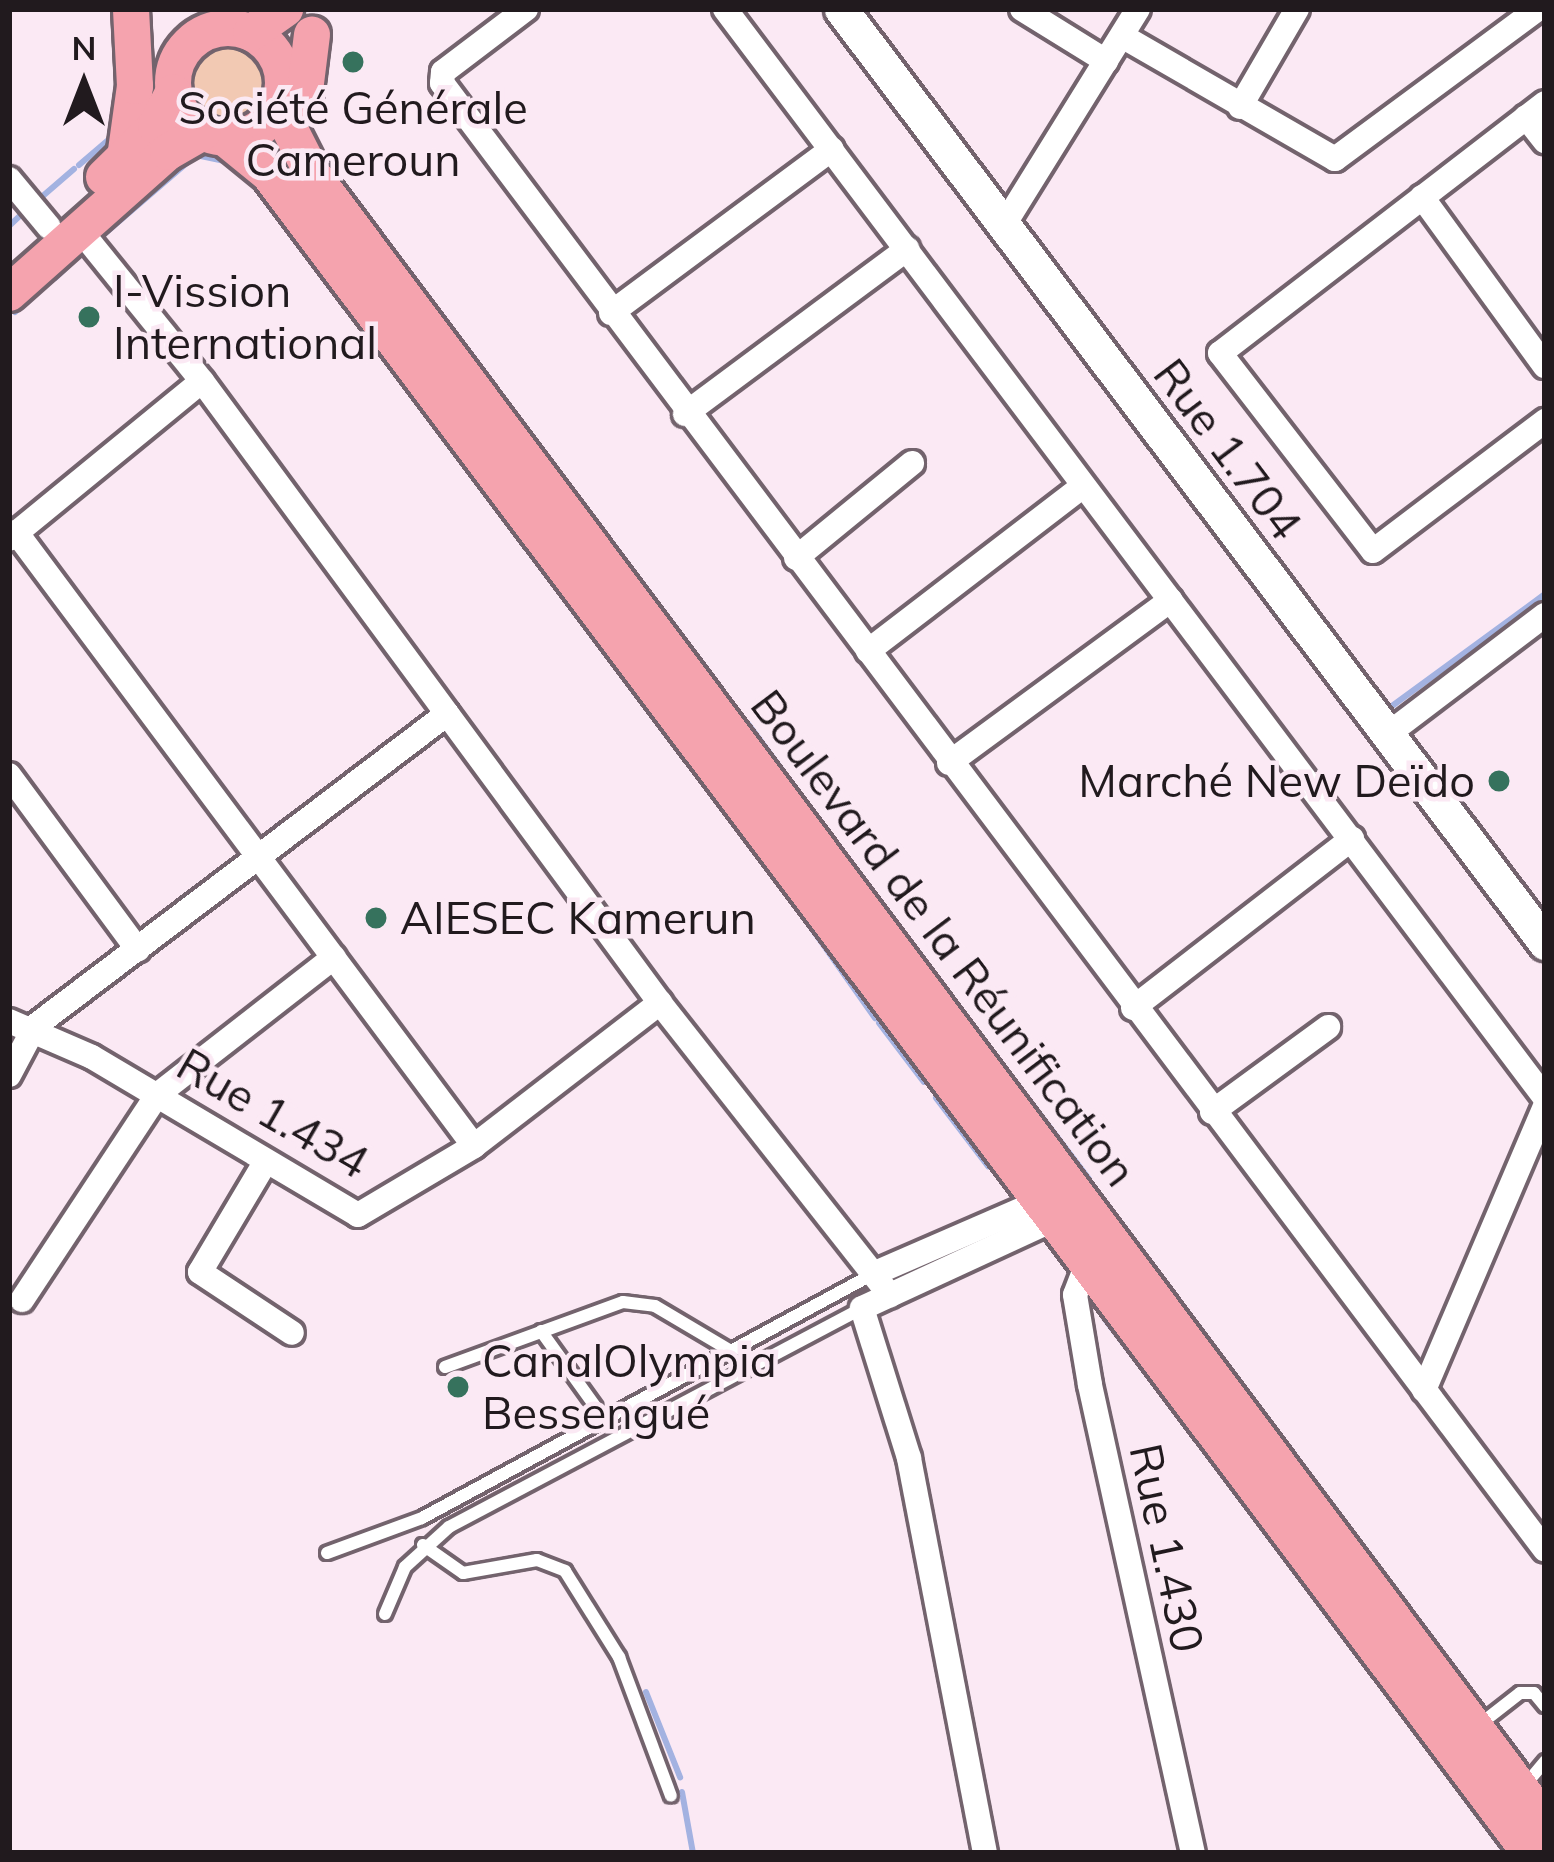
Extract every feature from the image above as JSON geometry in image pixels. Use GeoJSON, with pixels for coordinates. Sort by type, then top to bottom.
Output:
{"type":"FeatureCollection","features":[{"type":"Feature","properties":{"kind":"main road"},"geometry":{"type":"LineString","coordinates":[[135,9],[174,80],[214,135],[256,160],[1063,1203],[1088,1261],[1529,1853]]}},
{"type":"Feature","properties":{"kind":"main road"},"geometry":{"type":"LineString","coordinates":[[125,158],[135,86],[135,9]]}},
{"type":"Feature","properties":{"kind":"main road"},"geometry":{"type":"LineString","coordinates":[[186,9],[234,31],[280,88]]}},
{"type":"Feature","properties":{"kind":"main road"},"geometry":{"type":"LineString","coordinates":[[9,293],[156,126],[190,43],[285,9]]}},
{"type":"Feature","properties":{"kind":"main road"},"geometry":{"type":"LineString","coordinates":[[9,261],[65,228],[168,152],[265,123],[280,88],[324,22]]}},
{"type":"Feature","properties":{"kind":"main road"},"geometry":{"type":"LineString","coordinates":[[306,165],[303,80],[324,22]]}},
{"type":"Feature","properties":{"kind":"main road","name":"Boulevard de la Réunification"},"geometry":{"type":"LineString","coordinates":[[280,88],[306,165],[1063,1203],[1475,1728],[1533,1775],[1545,1821]]}},
{"type":"Feature","properties":{"kind":"main road"},"geometry":{"type":"LineString","coordinates":[[168,152],[256,160]]}},
{"type":"Feature","properties":{"kind":"street"},"geometry":{"type":"LineString","coordinates":[[526,9],[441,80],[685,414],[1545,1550]]}},
{"type":"Feature","properties":{"kind":"street"},"geometry":{"type":"LineString","coordinates":[[725,9],[1545,1102],[1424,1390]]}},
{"type":"Feature","properties":{"kind":"street","name":"Rue 1.704"},"geometry":{"type":"LineString","coordinates":[[841,9],[1545,943]]}},
{"type":"Feature","properties":{"kind":"street"},"geometry":{"type":"LineString","coordinates":[[1022,9],[1106,61]]}},
{"type":"Feature","properties":{"kind":"street"},"geometry":{"type":"LineString","coordinates":[[1004,225],[1138,9]]}},
{"type":"Feature","properties":{"kind":"street"},"geometry":{"type":"LineString","coordinates":[[1240,107],[1297,9]]}},
{"type":"Feature","properties":{"kind":"street"},"geometry":{"type":"LineString","coordinates":[[1122,36],[1240,107],[1340,158],[1538,9]]}},
{"type":"Feature","properties":{"kind":"street"},"geometry":{"type":"LineString","coordinates":[[1545,141],[1536,110],[1220,353],[1368,550],[1384,548],[1455,484],[1545,421]]}},
{"type":"Feature","properties":{"kind":"street"},"geometry":{"type":"LineString","coordinates":[[611,313],[832,149]]}},
{"type":"Feature","properties":{"kind":"street"},"geometry":{"type":"LineString","coordinates":[[9,179],[65,228],[202,381],[660,1003],[890,1294]]}},
{"type":"Feature","properties":{"kind":"street"},"geometry":{"type":"LineString","coordinates":[[1422,197],[1545,367]]}},
{"type":"Feature","properties":{"kind":"street"},"geometry":{"type":"LineString","coordinates":[[685,414],[908,249]]}},
{"type":"Feature","properties":{"kind":"street"},"geometry":{"type":"LineString","coordinates":[[202,381],[13,535],[474,1146]]}},
{"type":"Feature","properties":{"kind":"street"},"geometry":{"type":"LineString","coordinates":[[796,558],[912,463]]}},
{"type":"Feature","properties":{"kind":"street"},"geometry":{"type":"LineString","coordinates":[[868,651],[1083,486]]}},
{"type":"Feature","properties":{"kind":"street"},"geometry":{"type":"LineString","coordinates":[[949,763],[1172,600]]}},
{"type":"Feature","properties":{"kind":"street"},"geometry":{"type":"LineString","coordinates":[[1388,734],[1545,615]]}},
{"type":"Feature","properties":{"kind":"street"},"geometry":{"type":"LineString","coordinates":[[9,1076],[22,1023],[138,950],[447,714]]}},
{"type":"Feature","properties":{"kind":"street"},"geometry":{"type":"LineString","coordinates":[[9,775],[138,950]]}},
{"type":"Feature","properties":{"kind":"street"},"geometry":{"type":"LineString","coordinates":[[1133,1008],[1352,839]]}},
{"type":"Feature","properties":{"kind":"street"},"geometry":{"type":"LineString","coordinates":[[22,1300],[157,1095],[334,958]]}},
{"type":"Feature","properties":{"kind":"street","name":"Rue 1.434"},"geometry":{"type":"LineString","coordinates":[[22,1023],[157,1095],[358,1214],[474,1146],[660,1003]]}},
{"type":"Feature","properties":{"kind":"street"},"geometry":{"type":"LineString","coordinates":[[1212,1112],[1328,1027]]}},
{"type":"Feature","properties":{"kind":"street"},"geometry":{"type":"LineString","coordinates":[[266,1161],[200,1272],[292,1333]]}},
{"type":"Feature","properties":{"kind":"street"},"geometry":{"type":"LineString","coordinates":[[873,1274],[1063,1203]]}},
{"type":"Feature","properties":{"kind":"street"},"geometry":{"type":"LineString","coordinates":[[985,1853],[909,1458],[862,1308],[1063,1203]]}},
{"type":"Feature","properties":{"kind":"street","name":"Rue 1.430"},"geometry":{"type":"LineString","coordinates":[[1088,1261],[1075,1295],[1090,1385],[1193,1853]]}},
{"type":"Feature","properties":{"kind":"lane"},"geometry":{"type":"LineString","coordinates":[[327,1553],[422,1518],[873,1274]]}},
{"type":"Feature","properties":{"kind":"lane"},"geometry":{"type":"LineString","coordinates":[[446,1367],[623,1302],[655,1306],[731,1351]]}},
{"type":"Feature","properties":{"kind":"lane"},"geometry":{"type":"LineString","coordinates":[[385,1614],[423,1545],[862,1308]]}},
{"type":"Feature","properties":{"kind":"lane"},"geometry":{"type":"LineString","coordinates":[[541,1331],[605,1420]]}},
{"type":"Feature","properties":{"kind":"lane"},"geometry":{"type":"LineString","coordinates":[[423,1545],[463,1573],[537,1560],[565,1571],[619,1657],[670,1796]]}},
{"type":"Feature","properties":{"kind":"lane"},"geometry":{"type":"LineString","coordinates":[[1475,1728],[1520,1693],[1545,1706]]}},
{"type":"Feature","properties":{"kind":"shaded area"},"geometry":{"type":"Polygon","coordinates":[[[229,47],[256,58],[267,85],[256,112],[229,123],[202,112],[191,85],[202,58],[229,47]]]}},
{"type":"Feature","properties":{"kind":"waterway"},"geometry":{"type":"LineString","coordinates":[[148,50],[161,82]]}},
{"type":"Feature","properties":{"kind":"waterway"},"geometry":{"type":"LineString","coordinates":[[79,165],[113,136]]}},
{"type":"Feature","properties":{"kind":"waterway"},"geometry":{"type":"LineString","coordinates":[[95,242],[196,155],[228,162]]}},
{"type":"Feature","properties":{"kind":"waterway"},"geometry":{"type":"LineString","coordinates":[[37,201],[74,169]]}},
{"type":"Feature","properties":{"kind":"waterway"},"geometry":{"type":"LineString","coordinates":[[9,226],[24,212]]}},
{"type":"Feature","properties":{"kind":"waterway"},"geometry":{"type":"LineString","coordinates":[[55,278],[69,265]]}},
{"type":"Feature","properties":{"kind":"waterway"},"geometry":{"type":"LineString","coordinates":[[15,312],[36,293]]}},
{"type":"Feature","properties":{"kind":"waterway"},"geometry":{"type":"LineString","coordinates":[[1392,706],[1545,594]]}},
{"type":"Feature","properties":{"kind":"waterway"},"geometry":{"type":"LineString","coordinates":[[710,676],[744,721]]}},
{"type":"Feature","properties":{"kind":"waterway"},"geometry":{"type":"LineString","coordinates":[[749,725],[860,876]]}},
{"type":"Feature","properties":{"kind":"waterway"},"geometry":{"type":"LineString","coordinates":[[868,887],[976,1030]]}},
{"type":"Feature","properties":{"kind":"waterway"},"geometry":{"type":"LineString","coordinates":[[791,899],[875,1018]]}},
{"type":"Feature","properties":{"kind":"waterway"},"geometry":{"type":"LineString","coordinates":[[879,1023],[924,1082]]}},
{"type":"Feature","properties":{"kind":"waterway"},"geometry":{"type":"LineString","coordinates":[[982,1038],[1089,1179]]}},
{"type":"Feature","properties":{"kind":"waterway"},"geometry":{"type":"LineString","coordinates":[[936,1098],[988,1166]]}},
{"type":"Feature","properties":{"kind":"waterway"},"geometry":{"type":"LineString","coordinates":[[1090,1182],[1339,1515]]}},
{"type":"Feature","properties":{"kind":"waterway"},"geometry":{"type":"LineString","coordinates":[[1104,1318],[1244,1502]]}},
{"type":"Feature","properties":{"kind":"waterway"},"geometry":{"type":"LineString","coordinates":[[646,1692],[680,1777]]}},
{"type":"Feature","properties":{"kind":"waterway"},"geometry":{"type":"LineString","coordinates":[[1388,1694],[1506,1853]]}},
{"type":"Feature","properties":{"kind":"waterway"},"geometry":{"type":"LineString","coordinates":[[682,1792],[693,1853]]}},
{"type":"Feature","properties":{"kind":"place","name":"Société Générale Cameroun"},"geometry":{"type":"Point","coordinates":[353,62]}},
{"type":"Feature","properties":{"kind":"place","name":"I-Vission International"},"geometry":{"type":"Point","coordinates":[89,317]}},
{"type":"Feature","properties":{"kind":"place","name":"Marché New Deïdo"},"geometry":{"type":"Point","coordinates":[1499,781]}},
{"type":"Feature","properties":{"kind":"place","name":"AIESEC Kamerun"},"geometry":{"type":"Point","coordinates":[376,918]}},
{"type":"Feature","properties":{"kind":"place","name":"CanalOlympia Bessengué"},"geometry":{"type":"Point","coordinates":[458,1387]}}]}
